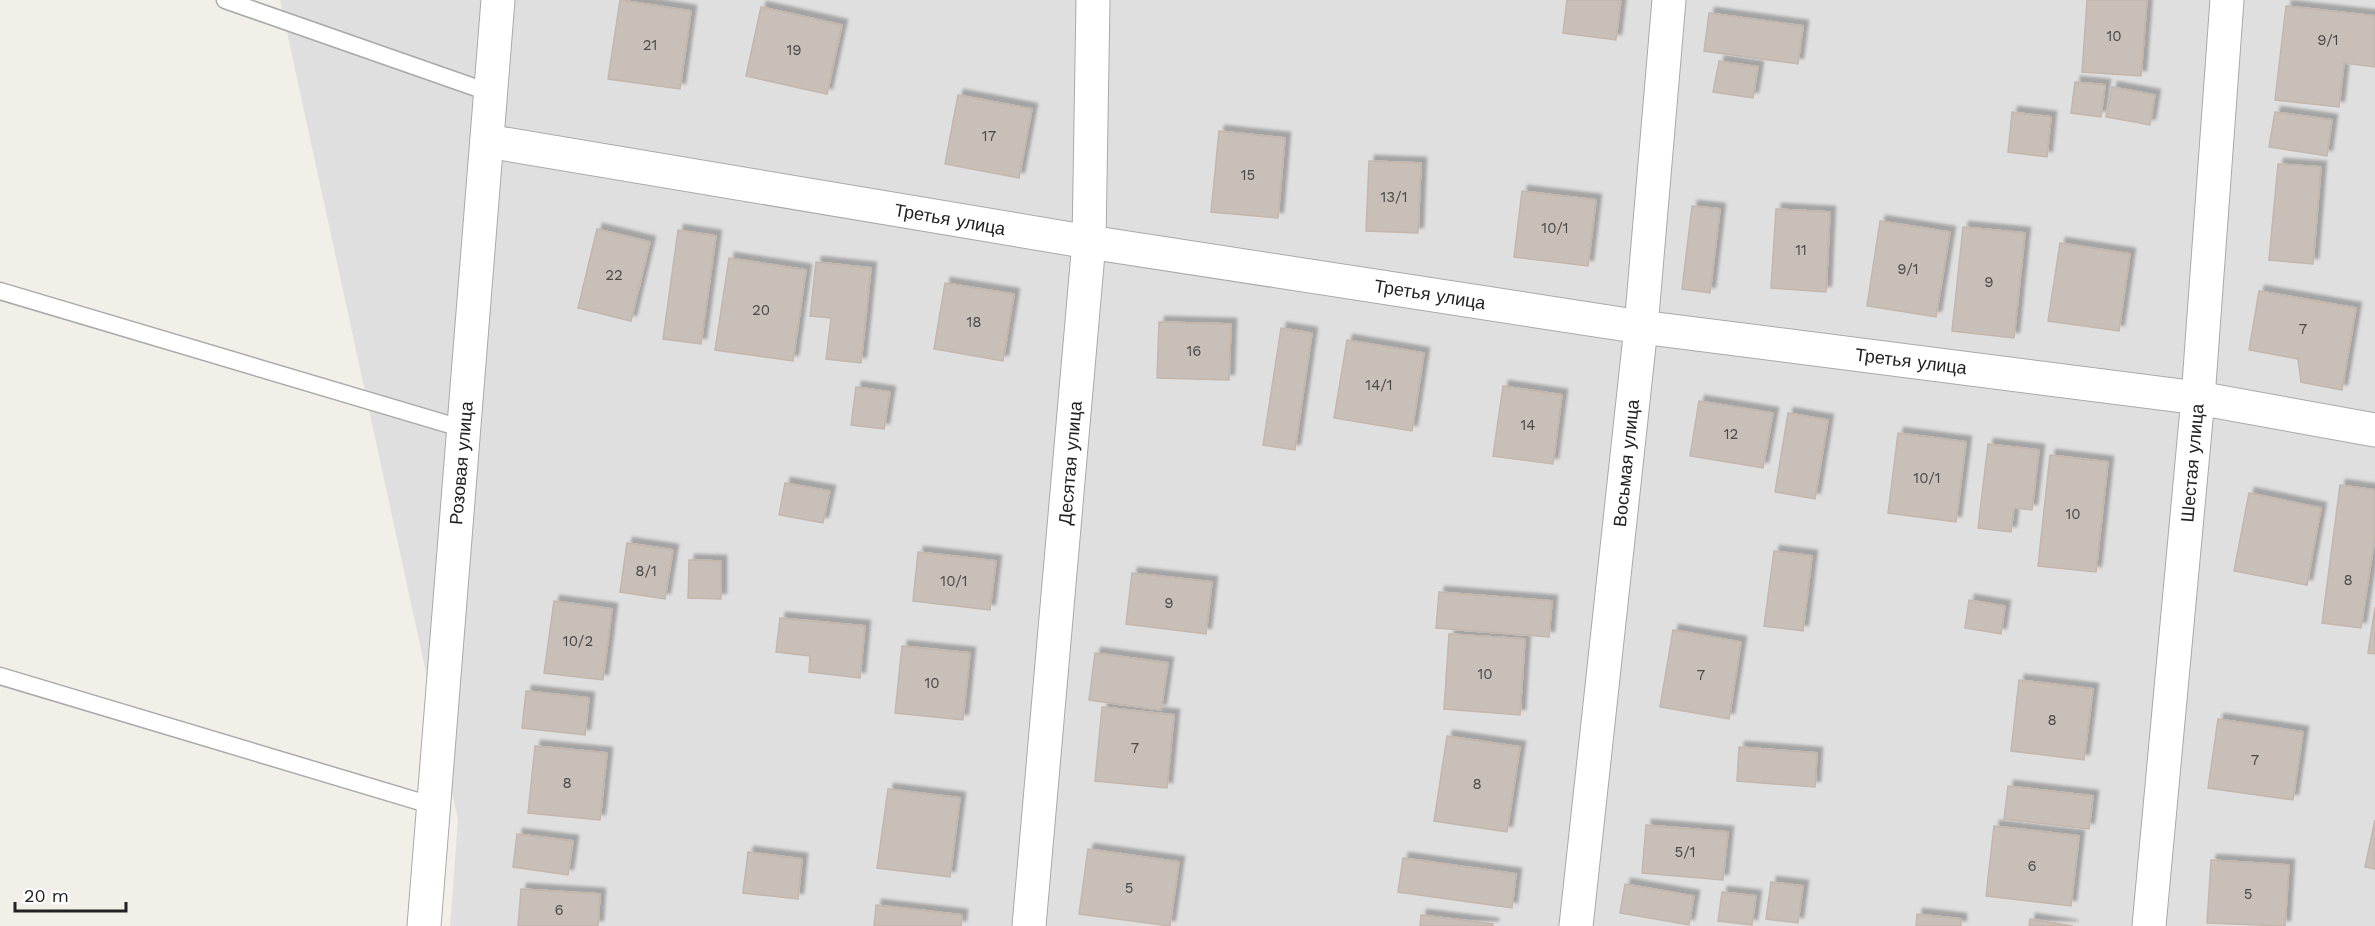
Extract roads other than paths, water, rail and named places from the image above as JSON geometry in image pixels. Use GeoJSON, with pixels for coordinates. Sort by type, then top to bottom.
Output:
{"type":"FeatureCollection","features":[{"type":"Feature","properties":{"kind":"street","name":"Розовая улица"},"geometry":{"type":"LineString","coordinates":[[424,926],[498,0]]}},
{"type":"Feature","properties":{"kind":"street","name":"Десятая улица"},"geometry":{"type":"LineString","coordinates":[[1029,926],[1089,242],[1093,0]]}},
{"type":"Feature","properties":{"kind":"street","name":"Восьмая улица"},"geometry":{"type":"LineString","coordinates":[[1576,926],[1641,327],[1669,0]]}},
{"type":"Feature","properties":{"kind":"street","name":"Шестая улица"},"geometry":{"type":"LineString","coordinates":[[2149,926],[2198,398],[2227,0]]}},
{"type":"Feature","properties":{"kind":"street","name":"Третья улица"},"geometry":{"type":"LineString","coordinates":[[487,141],[1089,242],[1641,327],[2198,398],[2375,430]]}},
{"type":"Feature","properties":{"kind":"lane"},"geometry":{"type":"LineString","coordinates":[[225,0],[491,93]]}},
{"type":"Feature","properties":{"kind":"lane"},"geometry":{"type":"LineString","coordinates":[[0,291],[464,429]]}},
{"type":"Feature","properties":{"kind":"lane"},"geometry":{"type":"LineString","coordinates":[[0,676],[434,806]]}}]}
